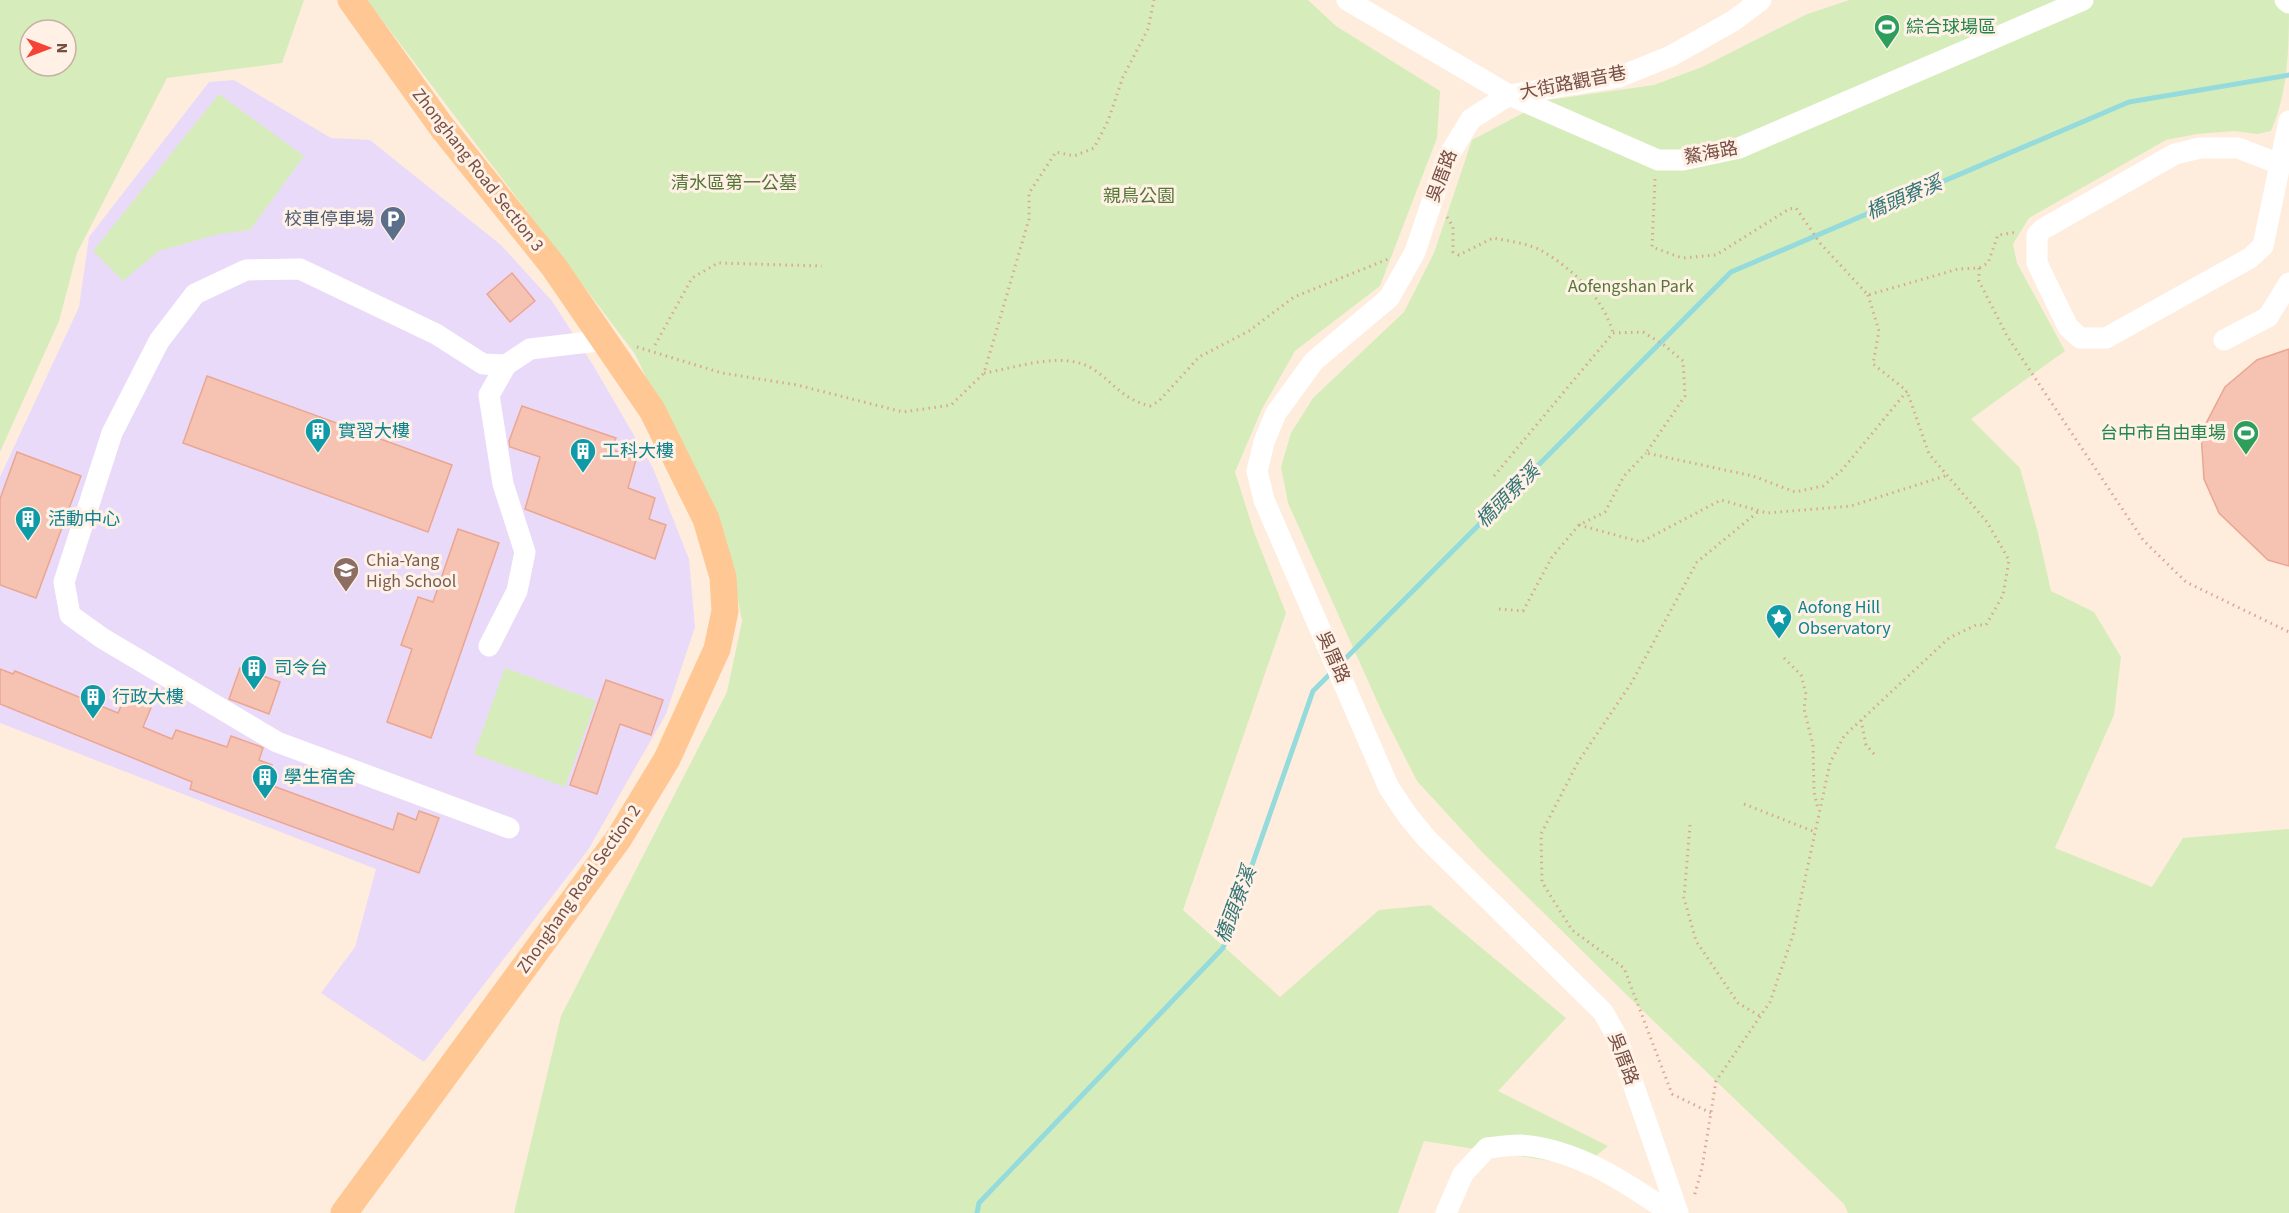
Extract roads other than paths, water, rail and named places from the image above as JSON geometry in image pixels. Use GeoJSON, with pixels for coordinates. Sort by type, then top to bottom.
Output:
{"type":"FeatureCollection","features":[{"type":"Feature","properties":{"kind":"main road","name":"Zhonghang Road Section 3"},"geometry":{"type":"LineString","coordinates":[[351,0],[441,126],[554,267],[606,340]]}},
{"type":"Feature","properties":{"kind":"main road","name":"Zhonghang Road Section 2"},"geometry":{"type":"LineString","coordinates":[[344,1213],[619,838],[667,759],[717,649],[725,612],[723,577],[706,519],[652,410],[606,340]]}},
{"type":"Feature","properties":{"kind":"street","name":"鰲海路"},"geometry":{"type":"LineString","coordinates":[[1347,0],[1509,95],[1658,160],[1683,160],[1739,148],[2083,0]]}},
{"type":"Feature","properties":{"kind":"street","name":"大街路觀音巷"},"geometry":{"type":"LineString","coordinates":[[1509,95],[1619,77],[1671,56],[1733,21],[1761,0]]}},
{"type":"Feature","properties":{"kind":"street"},"geometry":{"type":"LineString","coordinates":[[2285,0],[2289,3]]}},
{"type":"Feature","properties":{"kind":"street","name":"吳厝路"},"geometry":{"type":"LineString","coordinates":[[1509,95],[1471,119],[1446,160],[1415,252],[1389,298],[1314,361],[1276,413],[1264,442],[1257,471],[1264,500],[1389,788],[1427,839],[1603,1012],[1616,1035],[1685,1209]]}},
{"type":"Feature","properties":{"kind":"street"},"geometry":{"type":"LineString","coordinates":[[2282,165],[2238,148],[2200,148],[2175,154],[2037,235],[2037,263],[2068,327],[2080,338],[2106,338],[2250,258],[2263,246],[2282,165],[2289,121]]}},
{"type":"Feature","properties":{"kind":"street"},"geometry":{"type":"LineString","coordinates":[[506,365],[483,364],[436,334],[300,269],[246,270],[195,294],[159,341],[112,433],[64,582],[70,615],[102,638],[278,742],[509,828]]}},
{"type":"Feature","properties":{"kind":"street"},"geometry":{"type":"LineString","coordinates":[[2224,340],[2268,317],[2289,283]]}},
{"type":"Feature","properties":{"kind":"street"},"geometry":{"type":"LineString","coordinates":[[489,646],[517,591],[525,552],[503,484],[489,395],[506,365],[530,349],[606,340]]}},
{"type":"Feature","properties":{"kind":"street"},"geometry":{"type":"LineString","coordinates":[[1446,1213],[1463,1174],[1487,1148],[1519,1145],[1568,1155],[1616,1176],[1671,1213]]}},
{"type":"Feature","properties":{"kind":"waterway","name":"橋頭寮溪"},"geometry":{"type":"LineString","coordinates":[[1340,664],[1731,272],[2129,102],[2289,75]]}},
{"type":"Feature","properties":{"kind":"waterway","name":"橋頭寮溪"},"geometry":{"type":"LineString","coordinates":[[977,1213],[979,1203],[1223,948],[1313,691],[1332,672]]}},
{"type":"Feature","properties":{"kind":"place","name":"綜合球場區"},"geometry":{"type":"Point","coordinates":[1887,50]}},
{"type":"Feature","properties":{"kind":"place","name":"校車停車場"},"geometry":{"type":"Point","coordinates":[393,242]}},
{"type":"Feature","properties":{"kind":"place","name":"實習大樓"},"geometry":{"type":"Point","coordinates":[318,454]}},
{"type":"Feature","properties":{"kind":"place","name":"台中市自由車場"},"geometry":{"type":"Point","coordinates":[2246,456]}},
{"type":"Feature","properties":{"kind":"place","name":"工科大樓"},"geometry":{"type":"Point","coordinates":[583,474]}},
{"type":"Feature","properties":{"kind":"place","name":"活動中心"},"geometry":{"type":"Point","coordinates":[28,542]}},
{"type":"Feature","properties":{"kind":"place","name":"Chia-Yang High School"},"geometry":{"type":"Point","coordinates":[346,593]}},
{"type":"Feature","properties":{"kind":"place","name":"Aofong Hill Observatory"},"geometry":{"type":"Point","coordinates":[1779,640]}},
{"type":"Feature","properties":{"kind":"place","name":"司令台"},"geometry":{"type":"Point","coordinates":[254,691]}},
{"type":"Feature","properties":{"kind":"place","name":"行政大樓"},"geometry":{"type":"Point","coordinates":[93,720]}},
{"type":"Feature","properties":{"kind":"place","name":"學生宿舍"},"geometry":{"type":"Point","coordinates":[265,800]}},
{"type":"Feature","properties":{"kind":"park label","name":"清水區第一公墓"},"geometry":{"type":"Point","coordinates":[734,183]}},
{"type":"Feature","properties":{"kind":"park label","name":"親鳥公園"},"geometry":{"type":"Point","coordinates":[1139,196]}},
{"type":"Feature","properties":{"kind":"park label","name":"Aofengshan Park"},"geometry":{"type":"Point","coordinates":[1631,286]}}]}
